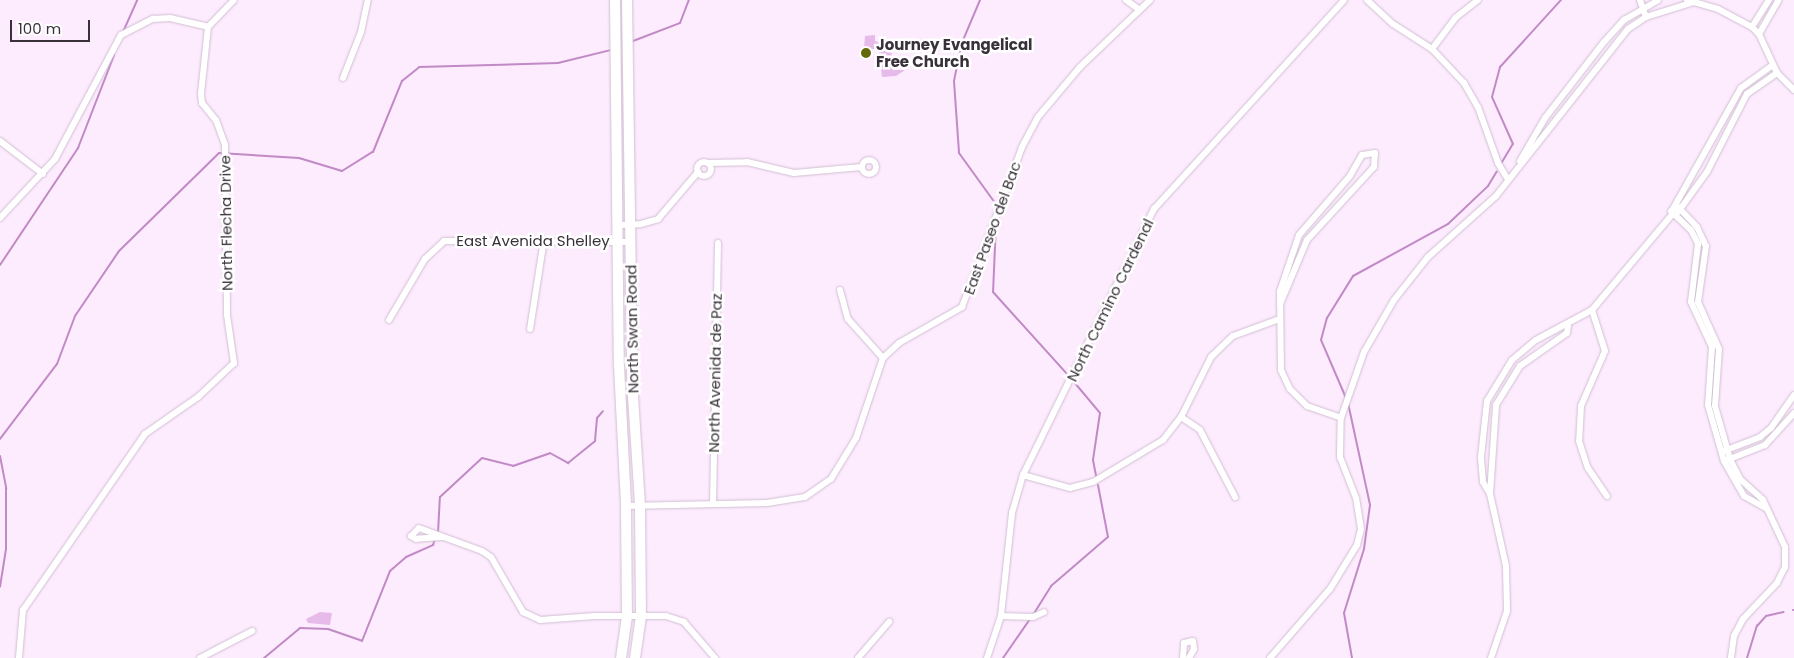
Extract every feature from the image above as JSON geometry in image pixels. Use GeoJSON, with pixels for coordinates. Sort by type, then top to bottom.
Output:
{"type":"FeatureCollection","features":[{"type":"Feature","properties":{"kind":"main road","name":"North Swan Road"},"geometry":{"type":"LineString","coordinates":[[615,0],[618,241],[626,506],[626,616],[621,658]]}},
{"type":"Feature","properties":{"kind":"main road","name":"North Swan Road"},"geometry":{"type":"LineString","coordinates":[[627,0],[630,242],[640,505],[641,616],[635,658]]}},
{"type":"Feature","properties":{"kind":"street"},"geometry":{"type":"LineString","coordinates":[[0,218],[43,174],[67,140],[122,35],[153,19],[170,18],[208,27],[234,0]]}},
{"type":"Feature","properties":{"kind":"street"},"geometry":{"type":"LineString","coordinates":[[343,78],[361,32],[368,0]]}},
{"type":"Feature","properties":{"kind":"street"},"geometry":{"type":"LineString","coordinates":[[1126,0],[1138,8]]}},
{"type":"Feature","properties":{"kind":"street","name":"East Paseo del Bac"},"geometry":{"type":"LineString","coordinates":[[626,506],[767,503],[806,497],[831,479],[856,438],[884,358],[899,343],[962,307],[1022,146],[1038,117],[1055,92],[1138,8],[1150,0]]}},
{"type":"Feature","properties":{"kind":"street","name":"North Camino Cardenal"},"geometry":{"type":"LineString","coordinates":[[987,658],[1001,616],[1012,513],[1023,475],[1154,210],[1344,0]]}},
{"type":"Feature","properties":{"kind":"street"},"geometry":{"type":"LineString","coordinates":[[1367,0],[1393,24],[1432,49],[1464,83],[1478,107],[1498,163],[1507,178]]}},
{"type":"Feature","properties":{"kind":"street"},"geometry":{"type":"LineString","coordinates":[[1432,49],[1455,18],[1478,0]]}},
{"type":"Feature","properties":{"kind":"street"},"geometry":{"type":"LineString","coordinates":[[1270,658],[1330,589],[1357,545],[1361,529],[1356,498],[1340,457],[1341,418],[1364,352],[1394,300],[1428,257],[1496,196],[1545,118],[1604,42],[1641,3],[1658,0]]}},
{"type":"Feature","properties":{"kind":"street"},"geometry":{"type":"LineString","coordinates":[[1752,27],[1769,0]]}},
{"type":"Feature","properties":{"kind":"street"},"geometry":{"type":"LineString","coordinates":[[1759,34],[1779,0]]}},
{"type":"Feature","properties":{"kind":"street"},"geometry":{"type":"LineString","coordinates":[[1519,162],[1555,126],[1612,47],[1646,17],[1690,1],[1718,9],[1752,27],[1759,34],[1777,73],[1794,90]]}},
{"type":"Feature","properties":{"kind":"street"},"geometry":{"type":"LineString","coordinates":[[1641,3],[1646,17]]}},
{"type":"Feature","properties":{"kind":"street","name":"North Flecha Drive"},"geometry":{"type":"LineString","coordinates":[[19,658],[23,610],[145,434],[198,397],[234,363],[227,315],[225,145],[216,120],[202,103],[201,94],[208,27]]}},
{"type":"Feature","properties":{"kind":"street"},"geometry":{"type":"LineString","coordinates":[[1678,207],[1716,132],[1741,88],[1773,65]]}},
{"type":"Feature","properties":{"kind":"street"},"geometry":{"type":"LineString","coordinates":[[1490,494],[1483,482],[1481,457],[1487,401],[1512,360],[1526,346],[1559,327],[1568,326],[1592,310],[1707,172],[1722,138],[1747,94],[1777,73]]}},
{"type":"Feature","properties":{"kind":"street"},"geometry":{"type":"LineString","coordinates":[[1716,132],[1722,138]]}},
{"type":"Feature","properties":{"kind":"street"},"geometry":{"type":"LineString","coordinates":[[0,141],[43,174]]}},
{"type":"Feature","properties":{"kind":"street"},"geometry":{"type":"LineString","coordinates":[[1280,304],[1307,240],[1374,167],[1375,153],[1362,155],[1350,176],[1299,235],[1285,268],[1277,320],[1281,370],[1290,389],[1306,406],[1341,418]]}},
{"type":"Feature","properties":{"kind":"street"},"geometry":{"type":"LineString","coordinates":[[618,225],[630,225],[658,219],[698,172],[700,164],[710,166],[734,161],[794,173],[862,167]]}},
{"type":"Feature","properties":{"kind":"street"},"geometry":{"type":"LineString","coordinates":[[698,172],[706,176],[710,166]]}},
{"type":"Feature","properties":{"kind":"street"},"geometry":{"type":"LineString","coordinates":[[1678,207],[1697,227],[1706,246],[1698,302],[1720,349],[1715,406],[1727,460],[1744,496],[1766,508],[1780,530],[1785,567],[1776,585],[1743,619],[1734,636],[1731,658]]}},
{"type":"Feature","properties":{"kind":"street"},"geometry":{"type":"LineString","coordinates":[[1672,214],[1691,230],[1698,244],[1691,302],[1712,348],[1708,404],[1725,451]]}},
{"type":"Feature","properties":{"kind":"street"},"geometry":{"type":"LineString","coordinates":[[530,329],[544,240]]}},
{"type":"Feature","properties":{"kind":"street","name":"East Avenida Shelley"},"geometry":{"type":"LineString","coordinates":[[389,320],[425,259],[444,241],[544,240],[630,242]]}},
{"type":"Feature","properties":{"kind":"street","name":"North Avenida de Paz"},"geometry":{"type":"LineString","coordinates":[[714,504],[718,243]]}},
{"type":"Feature","properties":{"kind":"street"},"geometry":{"type":"LineString","coordinates":[[840,290],[848,319],[884,358]]}},
{"type":"Feature","properties":{"kind":"street"},"geometry":{"type":"LineString","coordinates":[[1592,310],[1605,351],[1581,406],[1579,441],[1588,468],[1607,496]]}},
{"type":"Feature","properties":{"kind":"street"},"geometry":{"type":"LineString","coordinates":[[1023,475],[1070,488],[1094,482],[1163,440],[1181,417],[1210,358],[1233,336],[1277,320]]}},
{"type":"Feature","properties":{"kind":"street"},"geometry":{"type":"LineString","coordinates":[[1491,658],[1507,611],[1506,566],[1490,494],[1496,404],[1520,366],[1567,333],[1568,326]]}},
{"type":"Feature","properties":{"kind":"street"},"geometry":{"type":"LineString","coordinates":[[1725,451],[1771,428],[1794,395]]}},
{"type":"Feature","properties":{"kind":"street"},"geometry":{"type":"LineString","coordinates":[[1727,460],[1765,445],[1794,413]]}},
{"type":"Feature","properties":{"kind":"street"},"geometry":{"type":"LineString","coordinates":[[1181,417],[1200,430],[1236,497]]}},
{"type":"Feature","properties":{"kind":"street"},"geometry":{"type":"LineString","coordinates":[[442,536],[491,557],[523,612],[540,620],[666,616],[684,622],[715,658]]}},
{"type":"Feature","properties":{"kind":"street"},"geometry":{"type":"LineString","coordinates":[[1001,616],[1033,617],[1044,612]]}},
{"type":"Feature","properties":{"kind":"street"},"geometry":{"type":"LineString","coordinates":[[858,658],[889,622]]}},
{"type":"Feature","properties":{"kind":"street"},"geometry":{"type":"LineString","coordinates":[[200,658],[252,631]]}},
{"type":"Feature","properties":{"kind":"street"},"geometry":{"type":"LineString","coordinates":[[1183,658],[1184,643],[1193,642],[1194,649],[1189,658]]}},
{"type":"Feature","properties":{"kind":"shaded area"},"geometry":{"type":"Polygon","coordinates":[[[875,35],[875,41],[891,47],[893,70],[905,70],[896,76],[882,77],[879,49],[864,49],[865,36],[875,35]]]}},
{"type":"Feature","properties":{"kind":"shaded area"},"geometry":{"type":"Polygon","coordinates":[[[320,612],[332,613],[330,625],[308,623],[306,619],[320,612]]]}},
{"type":"Feature","properties":{"kind":"waterway"},"geometry":{"type":"LineString","coordinates":[[123,32],[137,0]]}},
{"type":"Feature","properties":{"kind":"waterway"},"geometry":{"type":"LineString","coordinates":[[633,41],[680,23],[689,0]]}},
{"type":"Feature","properties":{"kind":"waterway"},"geometry":{"type":"LineString","coordinates":[[980,0],[961,45],[954,81],[959,153],[995,203],[995,211]]}},
{"type":"Feature","properties":{"kind":"waterway"},"geometry":{"type":"LineString","coordinates":[[1502,162],[1513,144],[1492,97],[1500,67],[1561,0]]}},
{"type":"Feature","properties":{"kind":"waterway"},"geometry":{"type":"LineString","coordinates":[[0,439],[57,364],[75,316],[119,251],[219,153],[299,158],[342,171],[373,152],[402,81],[419,67],[558,63],[611,50]]}},
{"type":"Feature","properties":{"kind":"waterway"},"geometry":{"type":"LineString","coordinates":[[0,265],[78,148],[114,55]]}},
{"type":"Feature","properties":{"kind":"waterway"},"geometry":{"type":"LineString","coordinates":[[1346,398],[1321,340],[1327,318],[1353,276],[1448,224],[1488,186],[1497,171]]}},
{"type":"Feature","properties":{"kind":"waterway"},"geometry":{"type":"LineString","coordinates":[[996,224],[993,292],[1068,375]]}},
{"type":"Feature","properties":{"kind":"waterway"},"geometry":{"type":"LineString","coordinates":[[1074,382],[1100,413],[1093,460],[1096,476]]}},
{"type":"Feature","properties":{"kind":"waterway"},"geometry":{"type":"LineString","coordinates":[[1348,403],[1370,505],[1364,549],[1344,613],[1352,658]]}},
{"type":"Feature","properties":{"kind":"waterway"},"geometry":{"type":"LineString","coordinates":[[438,533],[440,497],[482,458],[513,466],[550,453],[568,463],[595,441],[597,418],[603,411]]}},
{"type":"Feature","properties":{"kind":"waterway"},"geometry":{"type":"LineString","coordinates":[[0,456],[6,488],[6,549],[0,587]]}},
{"type":"Feature","properties":{"kind":"waterway"},"geometry":{"type":"LineString","coordinates":[[1033,615],[1051,586],[1108,537],[1098,485]]}},
{"type":"Feature","properties":{"kind":"waterway"},"geometry":{"type":"LineString","coordinates":[[264,658],[300,628],[328,629],[362,641],[390,571],[406,557],[433,545],[435,539]]}},
{"type":"Feature","properties":{"kind":"waterway"},"geometry":{"type":"LineString","coordinates":[[1747,658],[1757,626],[1766,616],[1784,612]]}},
{"type":"Feature","properties":{"kind":"waterway"},"geometry":{"type":"LineString","coordinates":[[1003,658],[1030,619]]}},
{"type":"Feature","properties":{"kind":"place","name":"Journey Evangelical Free Church"},"geometry":{"type":"Point","coordinates":[866,53]}}]}
